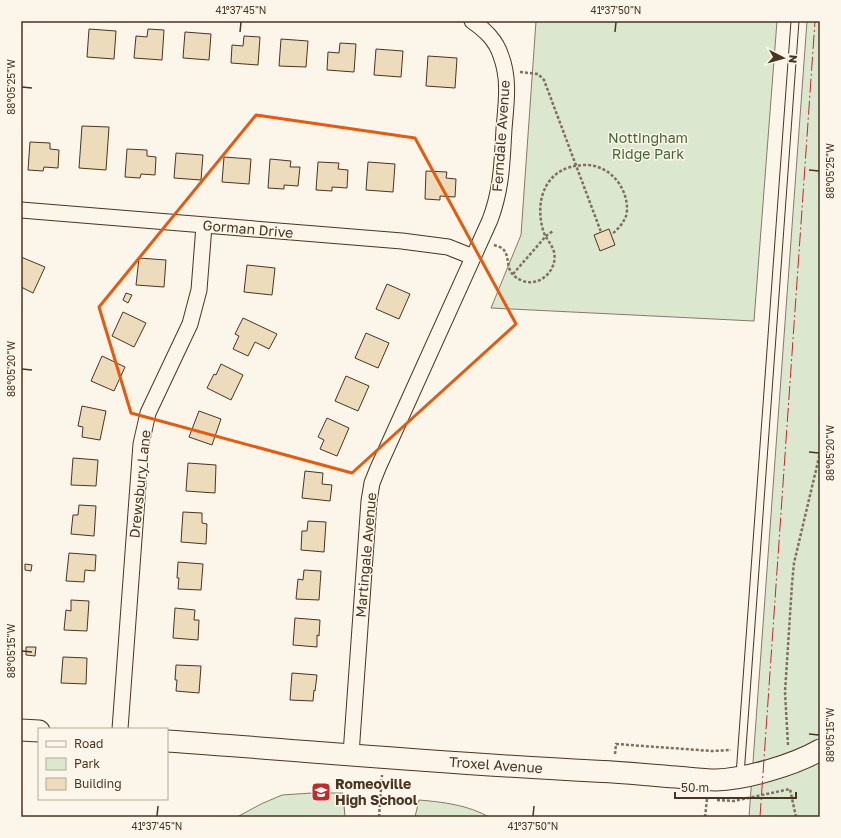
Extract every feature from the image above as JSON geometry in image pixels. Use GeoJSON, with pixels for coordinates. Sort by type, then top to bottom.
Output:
{"type":"FeatureCollection","features":[{"type":"Feature","properties":{"kind":"street","name":"Ferndale Avenue"},"geometry":{"type":"LineString","coordinates":[[472,21],[484,30],[494,41],[501,55],[506,71],[507,88],[501,182],[496,202],[473,258]]}},
{"type":"Feature","properties":{"kind":"street","name":"Gorman Drive"},"geometry":{"type":"LineString","coordinates":[[21,210],[417,243],[448,247],[473,258]]}},
{"type":"Feature","properties":{"kind":"street","name":"Drewsbury Lane"},"geometry":{"type":"LineString","coordinates":[[120,728],[141,444],[148,413],[190,324],[199,290],[204,226]]}},
{"type":"Feature","properties":{"kind":"street","name":"Martingale Avenue"},"geometry":{"type":"LineString","coordinates":[[351,754],[369,501],[372,483],[473,258]]}},
{"type":"Feature","properties":{"kind":"street"},"geometry":{"type":"LineString","coordinates":[[21,730],[38,731]]}},
{"type":"Feature","properties":{"kind":"street","name":"Troxel Avenue"},"geometry":{"type":"LineString","coordinates":[[168,741],[383,756],[479,765],[614,772],[716,780],[740,777],[780,767],[812,755],[820,750]]}},
{"type":"Feature","properties":{"kind":"lane"},"geometry":{"type":"LineString","coordinates":[[740,777],[795,21]]}},
{"type":"Feature","properties":{"kind":"path"},"geometry":{"type":"LineString","coordinates":[[506,71],[534,73],[538,74],[544,80],[601,232]]}},
{"type":"Feature","properties":{"kind":"path"},"geometry":{"type":"LineString","coordinates":[[482,238],[503,249],[507,264],[517,278],[532,282],[540,280],[548,275],[552,268],[554,252],[544,232],[540,218],[540,201],[546,185],[558,172],[576,165],[590,165],[607,171],[619,182],[626,198],[627,215],[618,229],[611,235]]}},
{"type":"Feature","properties":{"kind":"path"},"geometry":{"type":"LineString","coordinates":[[513,274],[553,230]]}},
{"type":"Feature","properties":{"kind":"path"},"geometry":{"type":"LineString","coordinates":[[379,817],[383,756]]}},
{"type":"Feature","properties":{"kind":"path"},"geometry":{"type":"LineString","coordinates":[[706,817],[707,799]]}},
{"type":"Feature","properties":{"kind":"highlighted area"},"geometry":{"type":"Polygon","coordinates":[[[256,115],[415,138],[516,324],[352,473],[131,413],[99,307],[256,115]]]}},
{"type":"Feature","properties":{"kind":"green space","name":"Nottingham Ridge Park"},"geometry":{"type":"Polygon","coordinates":[[[536,21],[777,21],[754,321],[491,308],[521,235],[536,21]]]}},
{"type":"Feature","properties":{"kind":"green space"},"geometry":{"type":"Polygon","coordinates":[[[807,21],[820,21],[820,817],[749,817],[807,21]]]}},
{"type":"Feature","properties":{"kind":"green space"},"geometry":{"type":"Polygon","coordinates":[[[343,793],[345,817],[237,817],[282,795],[343,793]]]}},
{"type":"Feature","properties":{"kind":"green space"},"geometry":{"type":"Polygon","coordinates":[[[419,800],[464,807],[489,817],[415,817],[419,800]]]}},
{"type":"Feature","properties":{"kind":"building"},"geometry":{"type":"Polygon","coordinates":[[[89,29],[116,31],[114,59],[87,57],[89,29]]]}},
{"type":"Feature","properties":{"kind":"building"},"geometry":{"type":"Polygon","coordinates":[[[148,29],[164,30],[162,60],[134,58],[136,36],[147,37],[148,29]]]}},
{"type":"Feature","properties":{"kind":"building"},"geometry":{"type":"Polygon","coordinates":[[[185,32],[211,34],[209,60],[183,58],[185,32]]]}},
{"type":"Feature","properties":{"kind":"building"},"geometry":{"type":"Polygon","coordinates":[[[244,36],[260,37],[258,65],[231,63],[232,45],[243,46],[244,36]]]}},
{"type":"Feature","properties":{"kind":"building"},"geometry":{"type":"Polygon","coordinates":[[[281,39],[308,41],[306,67],[279,66],[281,39]]]}},
{"type":"Feature","properties":{"kind":"building"},"geometry":{"type":"Polygon","coordinates":[[[340,43],[356,44],[354,72],[327,70],[328,52],[339,53],[340,43]]]}},
{"type":"Feature","properties":{"kind":"building"},"geometry":{"type":"Polygon","coordinates":[[[376,49],[403,51],[401,77],[374,75],[376,49]]]}},
{"type":"Feature","properties":{"kind":"building"},"geometry":{"type":"Polygon","coordinates":[[[428,56],[457,58],[455,88],[426,86],[428,56]]]}},
{"type":"Feature","properties":{"kind":"building"},"geometry":{"type":"Polygon","coordinates":[[[82,126],[109,127],[106,170],[79,168],[82,126]]]}},
{"type":"Feature","properties":{"kind":"building"},"geometry":{"type":"Polygon","coordinates":[[[30,142],[50,143],[50,149],[59,150],[58,168],[44,167],[43,171],[28,170],[30,142]]]}},
{"type":"Feature","properties":{"kind":"building"},"geometry":{"type":"Polygon","coordinates":[[[127,149],[147,150],[147,156],[156,157],[155,175],[141,174],[140,178],[125,177],[127,149]]]}},
{"type":"Feature","properties":{"kind":"building"},"geometry":{"type":"Polygon","coordinates":[[[176,153],[203,155],[201,180],[174,178],[176,153]]]}},
{"type":"Feature","properties":{"kind":"building"},"geometry":{"type":"Polygon","coordinates":[[[224,157],[251,159],[249,184],[222,182],[224,157]]]}},
{"type":"Feature","properties":{"kind":"building"},"geometry":{"type":"Polygon","coordinates":[[[270,159],[291,161],[290,167],[300,167],[298,186],[284,185],[284,189],[268,188],[270,159]]]}},
{"type":"Feature","properties":{"kind":"building"},"geometry":{"type":"Polygon","coordinates":[[[318,162],[339,163],[338,169],[348,170],[347,188],[332,187],[332,191],[316,190],[318,162]]]}},
{"type":"Feature","properties":{"kind":"building"},"geometry":{"type":"Polygon","coordinates":[[[368,162],[395,164],[393,192],[366,190],[368,162]]]}},
{"type":"Feature","properties":{"kind":"building"},"geometry":{"type":"Polygon","coordinates":[[[426,171],[447,172],[446,178],[456,179],[455,197],[440,196],[440,200],[425,199],[426,171]]]}},
{"type":"Feature","properties":{"kind":"building"},"geometry":{"type":"Polygon","coordinates":[[[609,229],[615,245],[600,251],[594,235],[609,229]]]}},
{"type":"Feature","properties":{"kind":"building"},"geometry":{"type":"Polygon","coordinates":[[[21,257],[45,267],[33,293],[21,287],[21,257]]]}},
{"type":"Feature","properties":{"kind":"building"},"geometry":{"type":"Polygon","coordinates":[[[139,258],[166,260],[164,287],[136,285],[139,258]]]}},
{"type":"Feature","properties":{"kind":"building"},"geometry":{"type":"Polygon","coordinates":[[[247,265],[275,268],[272,295],[244,292],[247,265]]]}},
{"type":"Feature","properties":{"kind":"building"},"geometry":{"type":"Polygon","coordinates":[[[387,284],[410,294],[399,319],[376,309],[387,284]]]}},
{"type":"Feature","properties":{"kind":"building"},"geometry":{"type":"Polygon","coordinates":[[[126,293],[132,295],[128,303],[123,300],[126,293]]]}},
{"type":"Feature","properties":{"kind":"building"},"geometry":{"type":"Polygon","coordinates":[[[123,312],[146,323],[134,347],[112,336],[123,312]]]}},
{"type":"Feature","properties":{"kind":"building"},"geometry":{"type":"Polygon","coordinates":[[[243,318],[277,334],[269,349],[255,342],[248,356],[233,349],[239,336],[235,334],[243,318]]]}},
{"type":"Feature","properties":{"kind":"building"},"geometry":{"type":"Polygon","coordinates":[[[366,333],[389,343],[378,368],[355,358],[366,333]]]}},
{"type":"Feature","properties":{"kind":"building"},"geometry":{"type":"Polygon","coordinates":[[[102,356],[125,367],[114,391],[91,381],[102,356]]]}},
{"type":"Feature","properties":{"kind":"building"},"geometry":{"type":"Polygon","coordinates":[[[221,364],[243,375],[231,400],[207,388],[214,374],[216,375],[221,364]]]}},
{"type":"Feature","properties":{"kind":"building"},"geometry":{"type":"Polygon","coordinates":[[[346,376],[369,386],[358,411],[335,401],[346,376]]]}},
{"type":"Feature","properties":{"kind":"building"},"geometry":{"type":"Polygon","coordinates":[[[82,406],[106,411],[100,440],[82,437],[83,427],[78,426],[82,406]]]}},
{"type":"Feature","properties":{"kind":"building"},"geometry":{"type":"Polygon","coordinates":[[[199,411],[221,419],[212,445],[189,437],[199,411]]]}},
{"type":"Feature","properties":{"kind":"building"},"geometry":{"type":"Polygon","coordinates":[[[327,418],[349,428],[337,456],[320,449],[324,440],[318,437],[327,418]]]}},
{"type":"Feature","properties":{"kind":"building"},"geometry":{"type":"Polygon","coordinates":[[[73,458],[98,460],[96,486],[71,485],[73,458]]]}},
{"type":"Feature","properties":{"kind":"building"},"geometry":{"type":"Polygon","coordinates":[[[188,463],[216,465],[215,493],[186,491],[188,463]]]}},
{"type":"Feature","properties":{"kind":"building"},"geometry":{"type":"Polygon","coordinates":[[[305,471],[323,473],[322,484],[332,485],[330,501],[302,498],[305,471]]]}},
{"type":"Feature","properties":{"kind":"building"},"geometry":{"type":"Polygon","coordinates":[[[79,505],[96,506],[94,536],[71,534],[73,515],[78,515],[79,505]]]}},
{"type":"Feature","properties":{"kind":"building"},"geometry":{"type":"Polygon","coordinates":[[[183,512],[202,513],[202,523],[207,524],[206,544],[181,542],[183,512]]]}},
{"type":"Feature","properties":{"kind":"building"},"geometry":{"type":"Polygon","coordinates":[[[308,521],[326,522],[324,552],[301,550],[302,531],[307,531],[308,521]]]}},
{"type":"Feature","properties":{"kind":"building"},"geometry":{"type":"Polygon","coordinates":[[[69,553],[96,555],[95,571],[85,570],[84,582],[66,581],[69,553]]]}},
{"type":"Feature","properties":{"kind":"building"},"geometry":{"type":"Polygon","coordinates":[[[178,562],[203,564],[201,590],[178,589],[178,562]]]}},
{"type":"Feature","properties":{"kind":"building"},"geometry":{"type":"Polygon","coordinates":[[[25,564],[32,565],[31,571],[25,570],[25,564]]]}},
{"type":"Feature","properties":{"kind":"building"},"geometry":{"type":"Polygon","coordinates":[[[304,570],[321,571],[319,600],[296,599],[298,579],[303,580],[304,570]]]}},
{"type":"Feature","properties":{"kind":"building"},"geometry":{"type":"Polygon","coordinates":[[[71,600],[89,601],[87,631],[64,630],[66,610],[71,611],[71,600]]]}},
{"type":"Feature","properties":{"kind":"building"},"geometry":{"type":"Polygon","coordinates":[[[175,608],[195,610],[194,620],[199,620],[198,640],[173,638],[175,608]]]}},
{"type":"Feature","properties":{"kind":"building"},"geometry":{"type":"Polygon","coordinates":[[[295,618],[320,620],[319,636],[317,635],[317,647],[293,645],[295,618]]]}},
{"type":"Feature","properties":{"kind":"building"},"geometry":{"type":"Polygon","coordinates":[[[26,647],[36,647],[35,656],[26,655],[26,647]]]}},
{"type":"Feature","properties":{"kind":"building"},"geometry":{"type":"Polygon","coordinates":[[[63,657],[87,658],[86,684],[61,683],[63,657]]]}},
{"type":"Feature","properties":{"kind":"building"},"geometry":{"type":"Polygon","coordinates":[[[176,665],[201,666],[199,693],[176,691],[176,665]]]}},
{"type":"Feature","properties":{"kind":"building"},"geometry":{"type":"Polygon","coordinates":[[[292,673],[317,675],[313,701],[290,700],[292,673]]]}},
{"type":"Feature","properties":{"kind":"power"},"geometry":{"type":"LineString","coordinates":[[760,817],[815,21]]}},
{"type":"Feature","properties":{"kind":"place","name":"Romeoville High School"},"geometry":{"type":"Point","coordinates":[321,792]}}]}
